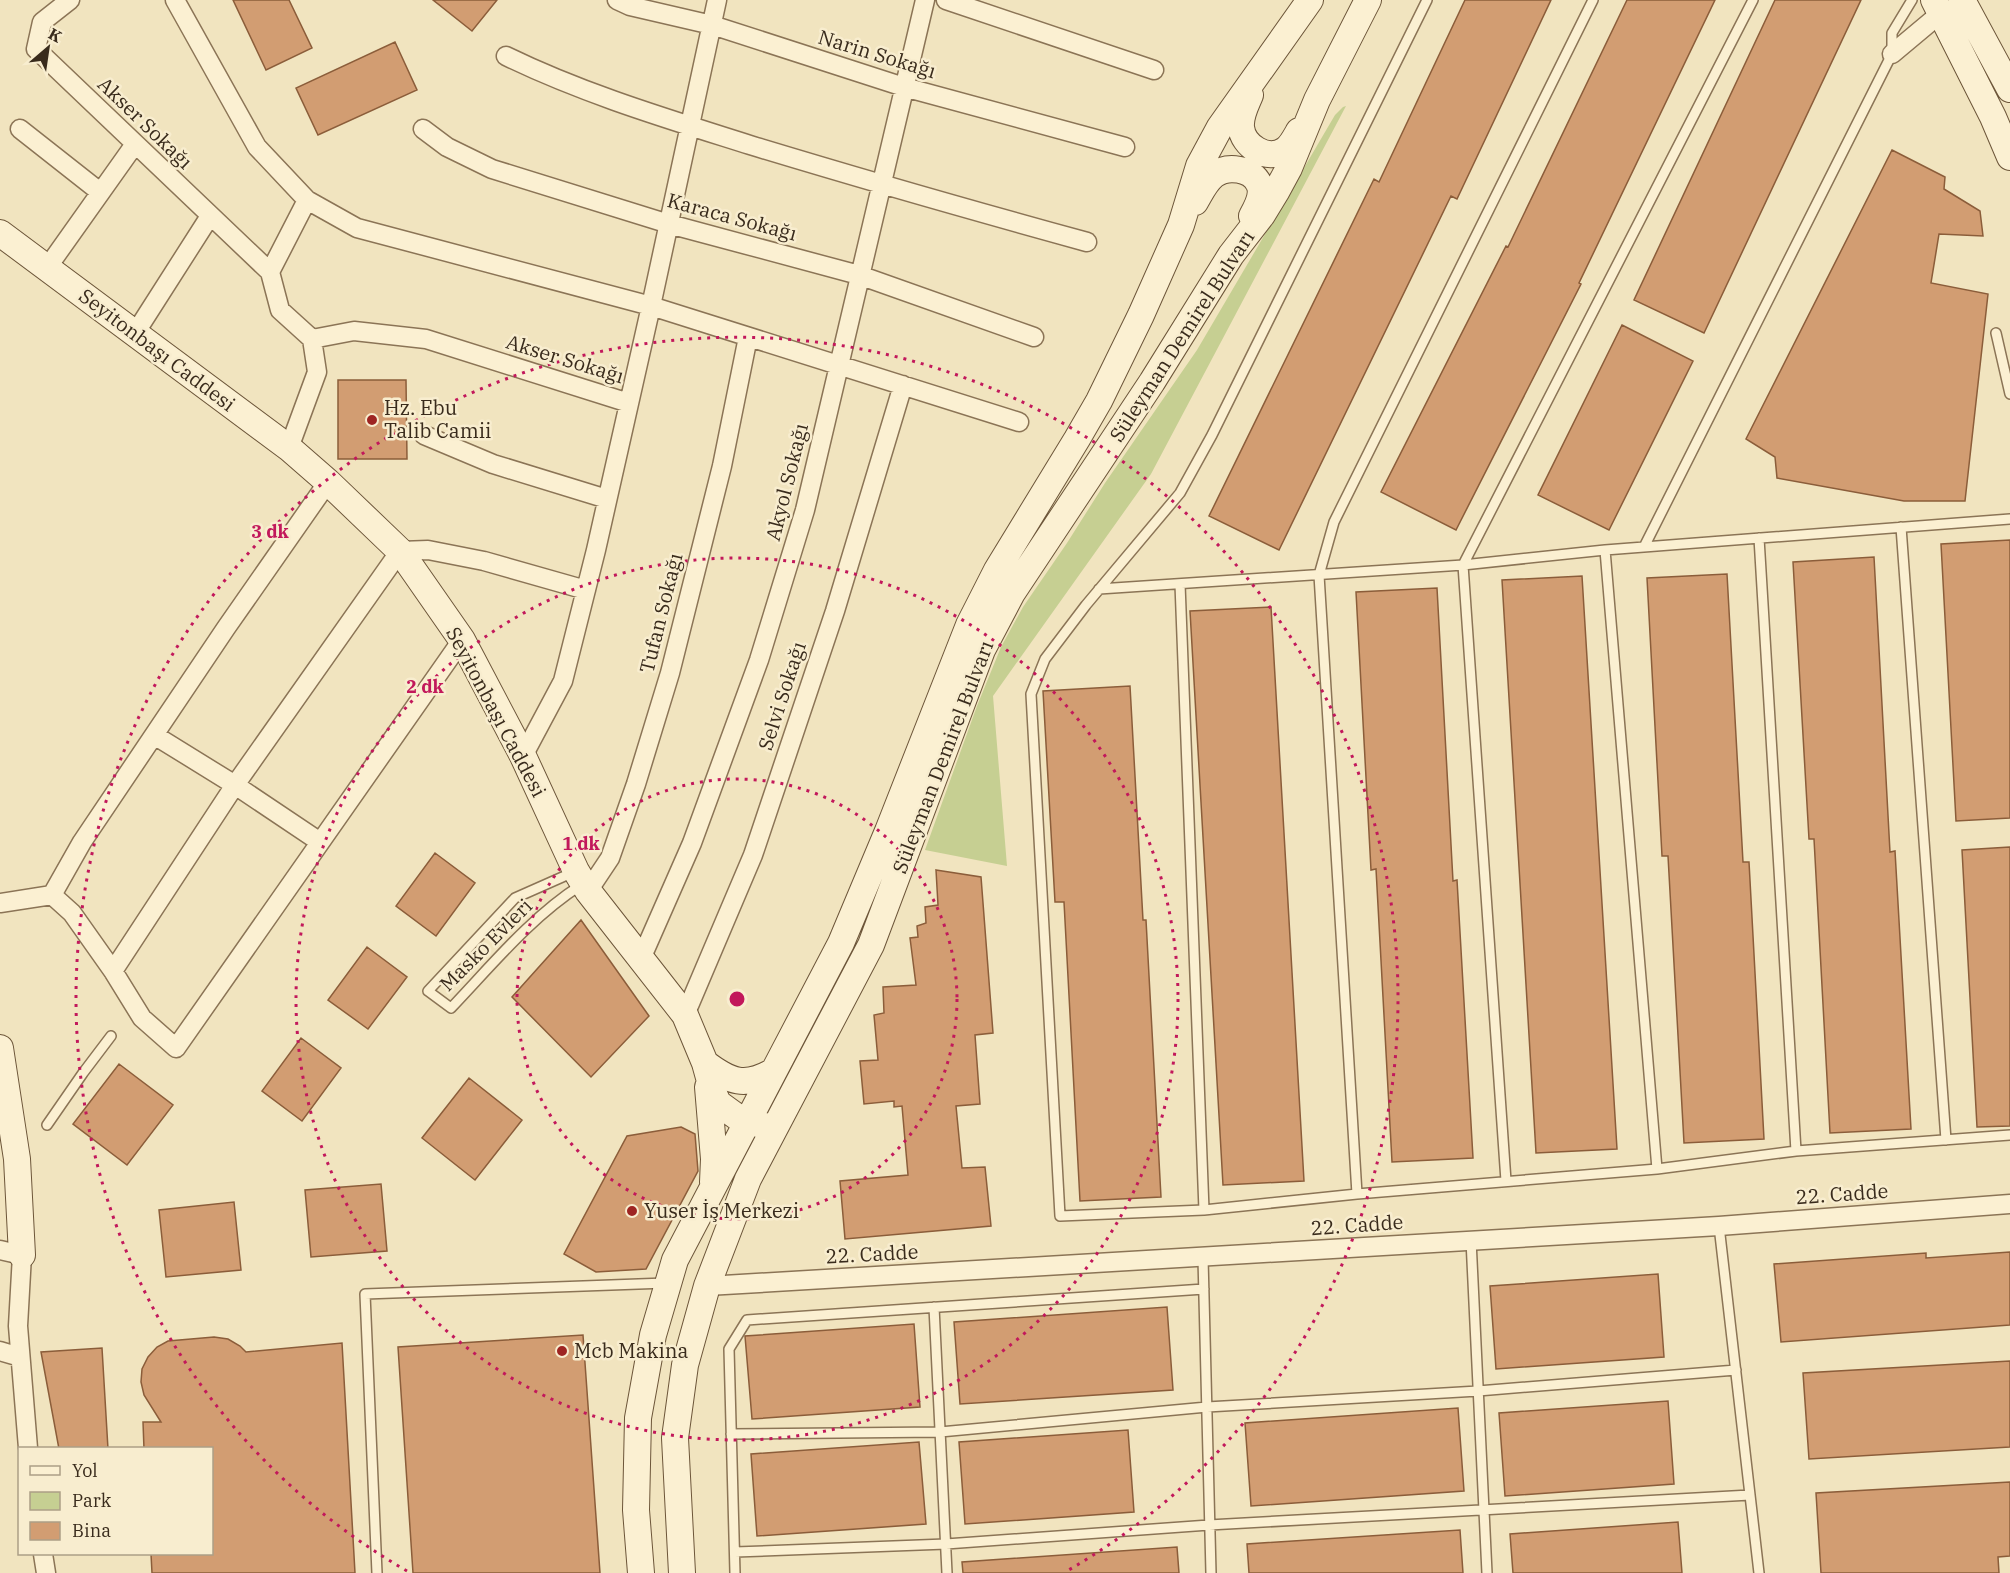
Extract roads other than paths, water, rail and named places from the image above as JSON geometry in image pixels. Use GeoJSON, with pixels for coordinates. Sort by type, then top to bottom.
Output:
{"type":"FeatureCollection","features":[{"type":"Feature","properties":{"kind":"main road","name":"Süleyman Demirel Bulvarı"},"geometry":{"type":"LineString","coordinates":[[641,1573],[636,1510],[638,1418],[653,1335],[675,1260],[842,943],[937,703],[984,594],[1099,401],[1141,315],[1180,225],[1203,157],[1220,127],[1310,0]]}},
{"type":"Feature","properties":{"kind":"main road","name":"Süleyman Demirel Bulvarı"},"geometry":{"type":"LineString","coordinates":[[682,1573],[675,1438],[685,1365],[707,1286],[748,1179],[871,945],[970,680],[997,620],[1012,593],[1152,382],[1231,255],[1262,215],[1276,192],[1289,168],[1315,105],[1368,0]]}},
{"type":"Feature","properties":{"kind":"main road"},"geometry":{"type":"LineString","coordinates":[[1946,4],[2005,73]]}},
{"type":"Feature","properties":{"kind":"main road"},"geometry":{"type":"LineString","coordinates":[[1946,4],[2010,158]]}},
{"type":"Feature","properties":{"kind":"main road"},"geometry":{"type":"LineString","coordinates":[[1260,69],[1242,114],[1241,128],[1245,138],[1257,151],[1278,154],[1286,150],[1315,105]]}},
{"type":"Feature","properties":{"kind":"main road"},"geometry":{"type":"LineString","coordinates":[[1180,225],[1214,175],[1225,170],[1241,170],[1254,177],[1260,185],[1261,195],[1231,255]]}},
{"type":"Feature","properties":{"kind":"main road","name":"Seyitonbaşı Caddesi"},"geometry":{"type":"LineString","coordinates":[[0,233],[134,335],[289,448],[400,551],[462,640],[523,756],[582,882],[685,1015],[705,1063],[718,1103],[746,1122],[774,1127]]}},
{"type":"Feature","properties":{"kind":"main road"},"geometry":{"type":"LineString","coordinates":[[1,1056],[17,1159],[11,1252]]}},
{"type":"Feature","properties":{"kind":"main road"},"geometry":{"type":"LineString","coordinates":[[705,1063],[729,1080],[760,1079],[774,1071]]}},
{"type":"Feature","properties":{"kind":"main road","name":"Seyitonbaşı Caddesi"},"geometry":{"type":"LineString","coordinates":[[705,1063],[711,1108],[713,1186]]}},
{"type":"Feature","properties":{"kind":"street","name":"Akser Sokağı"},"geometry":{"type":"LineString","coordinates":[[70,0],[42,22],[36,50],[270,273]]}},
{"type":"Feature","properties":{"kind":"street"},"geometry":{"type":"LineString","coordinates":[[175,0],[257,147],[307,200],[357,228],[651,306],[1019,422]]}},
{"type":"Feature","properties":{"kind":"street","name":"Narin Sokağı"},"geometry":{"type":"LineString","coordinates":[[616,0],[630,6],[712,25],[904,87],[1125,147]]}},
{"type":"Feature","properties":{"kind":"street"},"geometry":{"type":"LineString","coordinates":[[523,756],[563,681],[651,306],[717,0]]}},
{"type":"Feature","properties":{"kind":"street","name":"Akyol Sokağı"},"geometry":{"type":"LineString","coordinates":[[641,958],[692,843],[759,660],[805,510],[925,0]]}},
{"type":"Feature","properties":{"kind":"street"},"geometry":{"type":"LineString","coordinates":[[946,0],[1154,70]]}},
{"type":"Feature","properties":{"kind":"street"},"geometry":{"type":"LineString","coordinates":[[1892,54],[1946,4]]}},
{"type":"Feature","properties":{"kind":"street"},"geometry":{"type":"LineString","coordinates":[[506,56],[549,76],[690,126],[880,185],[1087,242]]}},
{"type":"Feature","properties":{"kind":"street"},"geometry":{"type":"LineString","coordinates":[[20,129],[100,192]]}},
{"type":"Feature","properties":{"kind":"street","name":"Karaca Sokağı"},"geometry":{"type":"LineString","coordinates":[[423,129],[447,147],[492,169],[669,224],[860,275],[1034,337]]}},
{"type":"Feature","properties":{"kind":"street"},"geometry":{"type":"LineString","coordinates":[[47,268],[135,144]]}},
{"type":"Feature","properties":{"kind":"street"},"geometry":{"type":"LineString","coordinates":[[289,448],[317,372],[312,339],[280,310],[270,273],[307,200]]}},
{"type":"Feature","properties":{"kind":"street"},"geometry":{"type":"LineString","coordinates":[[134,335],[210,216]]}},
{"type":"Feature","properties":{"kind":"street","name":"Akser Sokağı"},"geometry":{"type":"LineString","coordinates":[[312,339],[354,331],[426,339],[629,403]]}},
{"type":"Feature","properties":{"kind":"street","name":"Tufan Sokağı"},"geometry":{"type":"LineString","coordinates":[[582,882],[610,858],[636,784],[670,673],[722,466],[748,337]]}},
{"type":"Feature","properties":{"kind":"street","name":"Selvi Sokağı"},"geometry":{"type":"LineString","coordinates":[[685,1015],[753,855],[834,611],[903,385]]}},
{"type":"Feature","properties":{"kind":"street"},"geometry":{"type":"LineString","coordinates":[[424,435],[493,464],[607,499]]}},
{"type":"Feature","properties":{"kind":"street"},"geometry":{"type":"LineString","coordinates":[[52,895],[82,842],[328,482]]}},
{"type":"Feature","properties":{"kind":"street"},"geometry":{"type":"LineString","coordinates":[[114,971],[235,785],[400,551],[428,550],[484,561],[586,590]]}},
{"type":"Feature","properties":{"kind":"street"},"geometry":{"type":"LineString","coordinates":[[52,895],[72,913],[114,971],[142,1018],[176,1048],[462,640]]}},
{"type":"Feature","properties":{"kind":"street"},"geometry":{"type":"LineString","coordinates":[[154,735],[235,785],[320,842]]}},
{"type":"Feature","properties":{"kind":"street"},"geometry":{"type":"LineString","coordinates":[[0,903],[52,895]]}},
{"type":"Feature","properties":{"kind":"street","name":"22. Cadde"},"geometry":{"type":"LineString","coordinates":[[707,1286],[1719,1226],[2010,1204]]}},
{"type":"Feature","properties":{"kind":"street"},"geometry":{"type":"LineString","coordinates":[[11,1252],[28,1447]]}},
{"type":"Feature","properties":{"kind":"street"},"geometry":{"type":"LineString","coordinates":[[0,1351],[20,1357]]}},
{"type":"Feature","properties":{"kind":"street"},"geometry":{"type":"LineString","coordinates":[[43,1555],[46,1573]]}},
{"type":"Feature","properties":{"kind":"lane"},"geometry":{"type":"LineString","coordinates":[[1427,0],[1212,435],[1180,493],[1099,589],[1045,659],[1031,694],[1060,1216],[1204,1209],[1658,1169],[1796,1151],[2010,1135]]}},
{"type":"Feature","properties":{"kind":"lane"},"geometry":{"type":"LineString","coordinates":[[1357,1194],[1319,575],[1334,522],[1593,0]]}},
{"type":"Feature","properties":{"kind":"lane"},"geometry":{"type":"LineString","coordinates":[[1506,1181],[1463,566],[1753,0]]}},
{"type":"Feature","properties":{"kind":"lane"},"geometry":{"type":"LineString","coordinates":[[1644,547],[1892,54],[1892,33],[1912,0]]}},
{"type":"Feature","properties":{"kind":"lane"},"geometry":{"type":"LineString","coordinates":[[1996,333],[2010,394]]}},
{"type":"Feature","properties":{"kind":"lane"},"geometry":{"type":"LineString","coordinates":[[1099,589],[1463,566],[1605,550],[2010,519]]}},
{"type":"Feature","properties":{"kind":"lane"},"geometry":{"type":"LineString","coordinates":[[1901,527],[1946,1140]]}},
{"type":"Feature","properties":{"kind":"lane"},"geometry":{"type":"LineString","coordinates":[[1759,538],[1796,1151]]}},
{"type":"Feature","properties":{"kind":"lane"},"geometry":{"type":"LineString","coordinates":[[1605,550],[1658,1169]]}},
{"type":"Feature","properties":{"kind":"lane"},"geometry":{"type":"LineString","coordinates":[[1180,584],[1204,1209]]}},
{"type":"Feature","properties":{"kind":"lane","name":"Masko Evleri"},"geometry":{"type":"LineString","coordinates":[[582,882],[539,915],[451,1008],[428,991],[515,898],[582,882]]}},
{"type":"Feature","properties":{"kind":"lane"},"geometry":{"type":"LineString","coordinates":[[47,1125],[82,1073],[111,1036]]}},
{"type":"Feature","properties":{"kind":"lane"},"geometry":{"type":"LineString","coordinates":[[1719,1226],[1759,1573]]}},
{"type":"Feature","properties":{"kind":"lane"},"geometry":{"type":"LineString","coordinates":[[1471,1240],[1487,1573]]}},
{"type":"Feature","properties":{"kind":"lane"},"geometry":{"type":"LineString","coordinates":[[1203,1258],[1210,1573]]}},
{"type":"Feature","properties":{"kind":"lane"},"geometry":{"type":"LineString","coordinates":[[377,1573],[365,1294],[669,1283]]}},
{"type":"Feature","properties":{"kind":"lane"},"geometry":{"type":"LineString","coordinates":[[735,1573],[729,1349],[747,1320],[1204,1289]]}},
{"type":"Feature","properties":{"kind":"lane"},"geometry":{"type":"LineString","coordinates":[[934,1307],[947,1573]]}},
{"type":"Feature","properties":{"kind":"lane"},"geometry":{"type":"LineString","coordinates":[[731,1434],[940,1432],[1207,1407],[1478,1391],[1736,1370]]}},
{"type":"Feature","properties":{"kind":"lane"},"geometry":{"type":"LineString","coordinates":[[735,1552],[946,1544],[1209,1525],[1750,1495]]}},
{"type":"Feature","properties":{"kind":"place","name":"Hz. Ebu Talib Camii"},"geometry":{"type":"Point","coordinates":[372,420]}},
{"type":"Feature","properties":{"kind":"place","name":"Yuser İş Merkezi"},"geometry":{"type":"Point","coordinates":[632,1211]}},
{"type":"Feature","properties":{"kind":"place","name":"Mcb Makina"},"geometry":{"type":"Point","coordinates":[562,1351]}}]}
